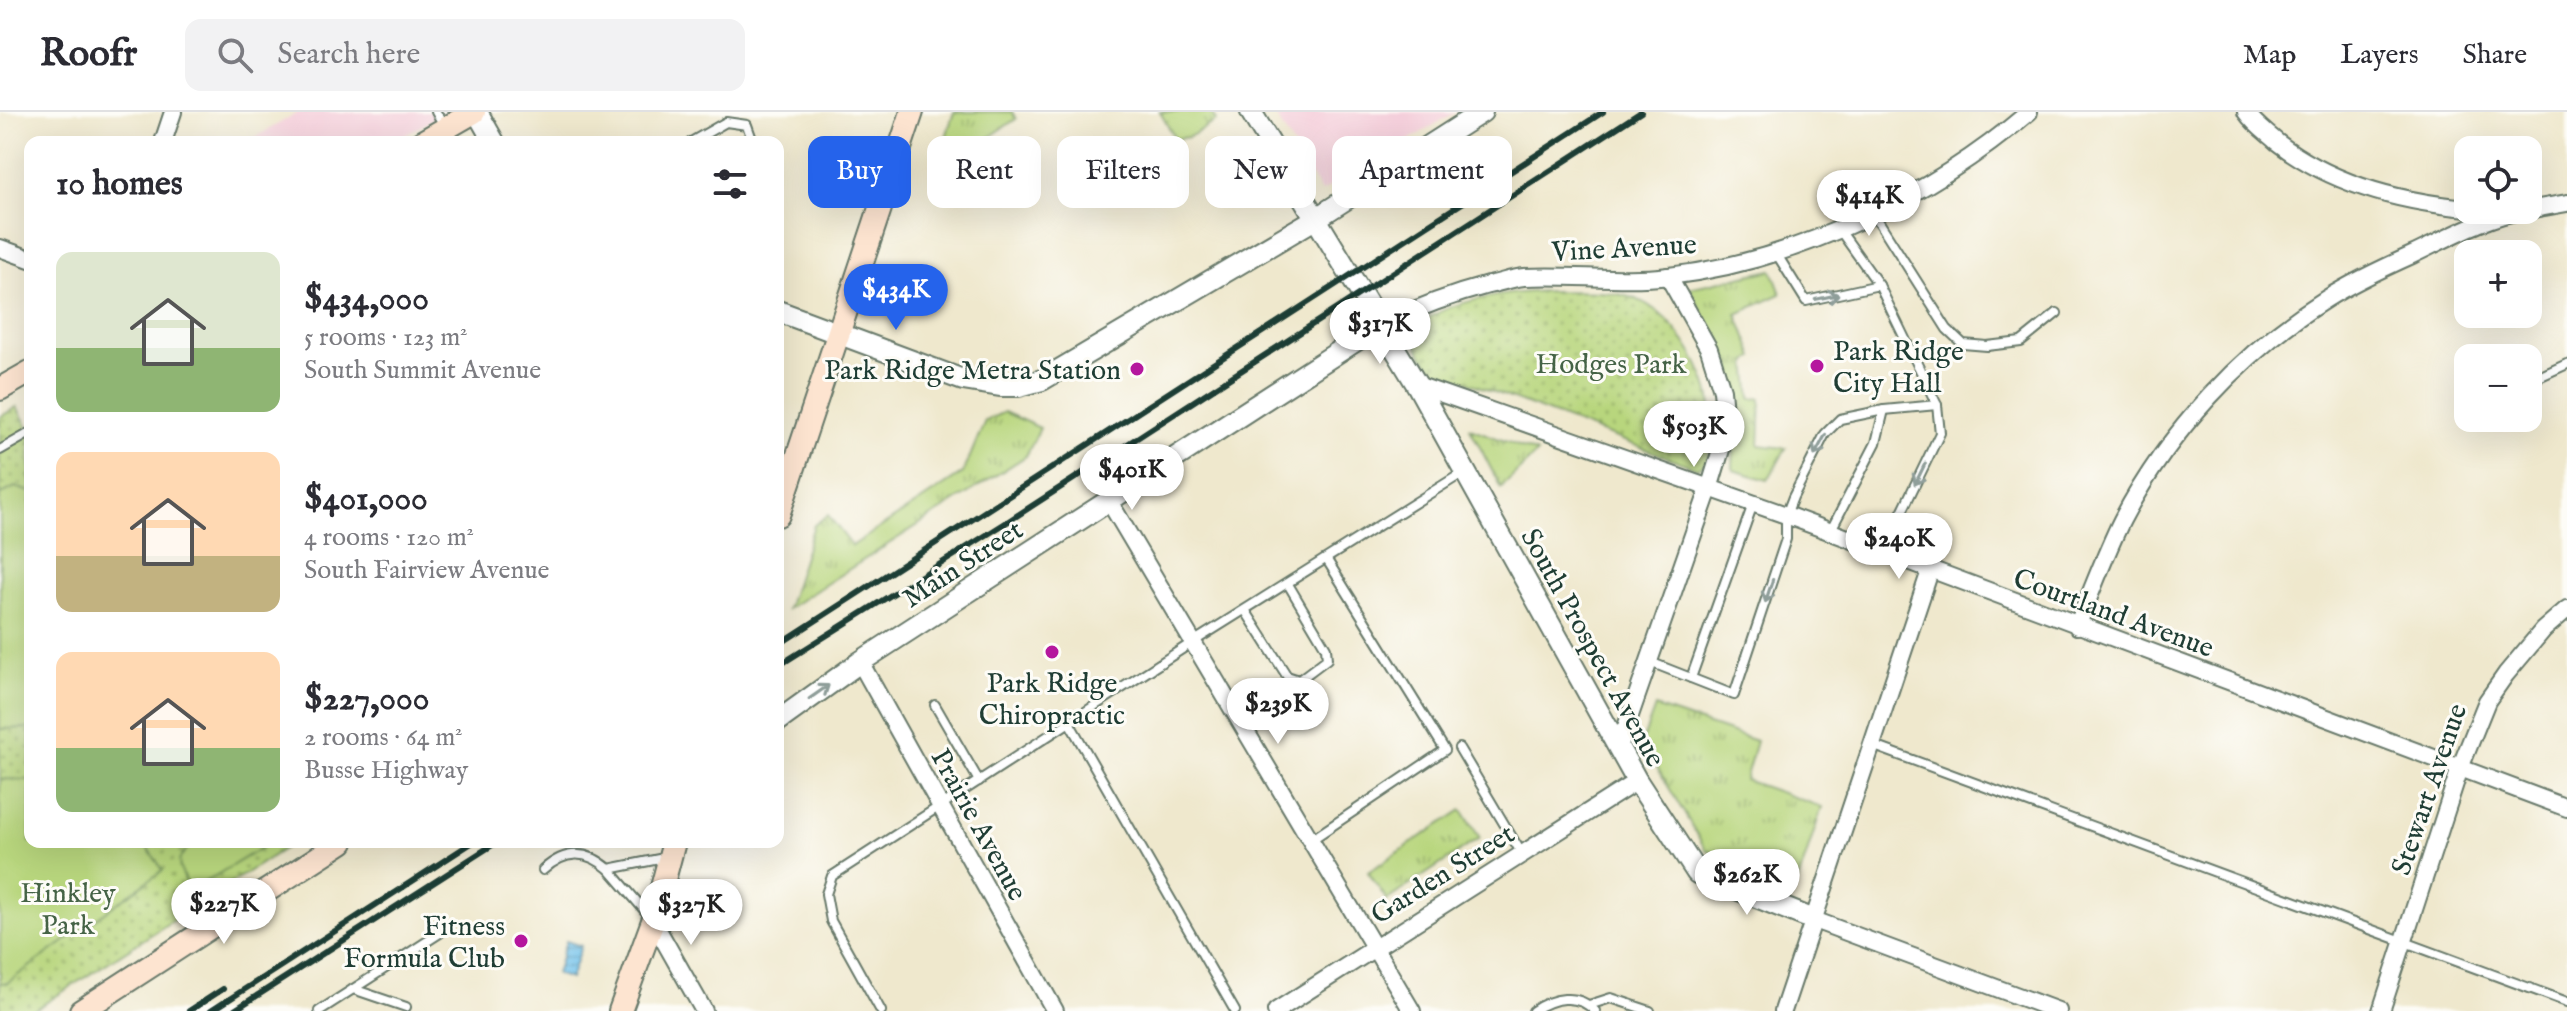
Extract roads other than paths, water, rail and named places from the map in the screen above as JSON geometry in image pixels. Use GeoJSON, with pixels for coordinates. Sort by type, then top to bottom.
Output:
{"type":"FeatureCollection","features":[{"type":"Feature","properties":{"kind":"main road"},"geometry":{"type":"LineString","coordinates":[[427,136],[441,120],[475,112]]}},
{"type":"Feature","properties":{"kind":"main road"},"geometry":{"type":"LineString","coordinates":[[784,497],[912,112]]}},
{"type":"Feature","properties":{"kind":"main road"},"geometry":{"type":"LineString","coordinates":[[0,389],[24,380]]}},
{"type":"Feature","properties":{"kind":"main road"},"geometry":{"type":"LineString","coordinates":[[81,1011],[333,848]]}},
{"type":"Feature","properties":{"kind":"main road"},"geometry":{"type":"LineString","coordinates":[[620,1011],[653,921],[672,850]]}},
{"type":"Feature","properties":{"kind":"street"},"geometry":{"type":"LineString","coordinates":[[165,136],[173,112]]}},
{"type":"Feature","properties":{"kind":"street"},"geometry":{"type":"LineString","coordinates":[[475,112],[490,136]]}},
{"type":"Feature","properties":{"kind":"street","name":"South Prospect Avenue"},"geometry":{"type":"LineString","coordinates":[[1251,112],[1417,385],[1637,781],[1697,873],[2058,1011]]}},
{"type":"Feature","properties":{"kind":"street"},"geometry":{"type":"LineString","coordinates":[[784,313],[975,383],[1019,386],[1042,380],[1315,219],[1482,112]]}},
{"type":"Feature","properties":{"kind":"street","name":"Vine Avenue"},"geometry":{"type":"LineString","coordinates":[[1380,325],[1449,295],[1521,277],[1668,276],[1751,262],[1874,214],[1994,142],[2029,112]]}},
{"type":"Feature","properties":{"kind":"street"},"geometry":{"type":"LineString","coordinates":[[2246,112],[2253,122],[2287,150],[2330,176],[2385,194],[2454,207]]}},
{"type":"Feature","properties":{"kind":"street"},"geometry":{"type":"LineString","coordinates":[[2542,207],[2567,203]]}},
{"type":"Feature","properties":{"kind":"street"},"geometry":{"type":"LineString","coordinates":[[2077,626],[2122,520],[2151,473],[2188,423],[2234,372],[2282,330],[2327,298],[2479,224]]}},
{"type":"Feature","properties":{"kind":"street"},"geometry":{"type":"LineString","coordinates":[[0,248],[24,257]]}},
{"type":"Feature","properties":{"kind":"street"},"geometry":{"type":"LineString","coordinates":[[1619,747],[1726,433],[1722,390],[1709,349],[1668,276]]}},
{"type":"Feature","properties":{"kind":"street","name":"Main Street"},"geometry":{"type":"LineString","coordinates":[[784,717],[860,662],[1380,325]]}},
{"type":"Feature","properties":{"kind":"street","name":"Courtland Avenue"},"geometry":{"type":"LineString","coordinates":[[1417,385],[1786,515],[2567,808]]}},
{"type":"Feature","properties":{"kind":"street"},"geometry":{"type":"LineString","coordinates":[[1109,501],[1412,1011]]}},
{"type":"Feature","properties":{"kind":"street"},"geometry":{"type":"LineString","coordinates":[[1783,1011],[1930,571]]}},
{"type":"Feature","properties":{"kind":"street","name":"Stewart Avenue"},"geometry":{"type":"LineString","coordinates":[[2381,1011],[2460,768],[2487,701],[2543,630],[2567,609]]}},
{"type":"Feature","properties":{"kind":"street","name":"Prairie Avenue"},"geometry":{"type":"LineString","coordinates":[[860,662],[1055,1011]]}},
{"type":"Feature","properties":{"kind":"street","name":"Garden Street"},"geometry":{"type":"LineString","coordinates":[[1276,1011],[1637,781]]}},
{"type":"Feature","properties":{"kind":"street"},"geometry":{"type":"LineString","coordinates":[[653,921],[704,1011]]}},
{"type":"Feature","properties":{"kind":"lane"},"geometry":{"type":"LineString","coordinates":[[702,136],[726,122],[747,125],[751,136]]}},
{"type":"Feature","properties":{"kind":"lane"},"geometry":{"type":"LineString","coordinates":[[1874,214],[1947,329],[1963,344],[1987,346],[2021,342],[2057,313]]}},
{"type":"Feature","properties":{"kind":"lane"},"geometry":{"type":"LineString","coordinates":[[1839,229],[1879,285],[1937,405],[1940,433],[1883,553]]}},
{"type":"Feature","properties":{"kind":"lane"},"geometry":{"type":"LineString","coordinates":[[1776,253],[1806,301],[1879,285]]}},
{"type":"Feature","properties":{"kind":"lane"},"geometry":{"type":"LineString","coordinates":[[2542,376],[2567,364]]}},
{"type":"Feature","properties":{"kind":"lane"},"geometry":{"type":"LineString","coordinates":[[1650,662],[1734,695],[1786,539],[1786,515],[1825,434],[1840,419],[1884,410],[1937,405]]}},
{"type":"Feature","properties":{"kind":"lane"},"geometry":{"type":"LineString","coordinates":[[1830,533],[1876,443],[1884,410]]}},
{"type":"Feature","properties":{"kind":"lane"},"geometry":{"type":"LineString","coordinates":[[0,450],[24,436]]}},
{"type":"Feature","properties":{"kind":"lane"},"geometry":{"type":"LineString","coordinates":[[881,1011],[831,921],[826,894],[832,876],[1193,642],[1464,472]]}},
{"type":"Feature","properties":{"kind":"lane"},"geometry":{"type":"LineString","coordinates":[[1691,678],[1753,504]]}},
{"type":"Feature","properties":{"kind":"lane"},"geometry":{"type":"LineString","coordinates":[[1311,840],[1445,750],[1327,560]]}},
{"type":"Feature","properties":{"kind":"lane"},"geometry":{"type":"LineString","coordinates":[[1245,610],[1287,676],[1299,680],[1327,659],[1326,648],[1288,584]]}},
{"type":"Feature","properties":{"kind":"lane"},"geometry":{"type":"LineString","coordinates":[[935,705],[979,781]]}},
{"type":"Feature","properties":{"kind":"lane"},"geometry":{"type":"LineString","coordinates":[[1069,722],[1235,1011]]}},
{"type":"Feature","properties":{"kind":"lane"},"geometry":{"type":"LineString","coordinates":[[1872,745],[2567,1002]]}},
{"type":"Feature","properties":{"kind":"lane"},"geometry":{"type":"LineString","coordinates":[[1459,748],[1522,854]]}},
{"type":"Feature","properties":{"kind":"lane"},"geometry":{"type":"LineString","coordinates":[[609,869],[672,850]]}},
{"type":"Feature","properties":{"kind":"lane"},"geometry":{"type":"LineString","coordinates":[[543,870],[556,858],[574,854],[589,856],[609,869],[653,921]]}},
{"type":"Feature","properties":{"kind":"lane"},"geometry":{"type":"LineString","coordinates":[[319,1011],[440,933]]}},
{"type":"Feature","properties":{"kind":"lane"},"geometry":{"type":"LineString","coordinates":[[353,989],[406,1007]]}},
{"type":"Feature","properties":{"kind":"lane"},"geometry":{"type":"LineString","coordinates":[[1533,1011],[1566,997],[1592,1008],[1611,998],[1650,1011]]}},
{"type":"Feature","properties":{"kind":"water"},"geometry":{"type":"Polygon","coordinates":[[[566,941],[581,946],[570,979],[556,974],[566,941]]]}},
{"type":"Feature","properties":{"kind":"railway"},"geometry":{"type":"LineString","coordinates":[[784,641],[1603,112]]}},
{"type":"Feature","properties":{"kind":"railway"},"geometry":{"type":"LineString","coordinates":[[784,662],[1004,524],[1641,112]]}},
{"type":"Feature","properties":{"kind":"railway"},"geometry":{"type":"LineString","coordinates":[[211,1011],[464,848]]}},
{"type":"Feature","properties":{"kind":"railway"},"geometry":{"type":"LineString","coordinates":[[233,1011],[488,848]]}},
{"type":"Feature","properties":{"kind":"railway"},"geometry":{"type":"LineString","coordinates":[[189,1011],[223,989]]}},
{"type":"Feature","properties":{"kind":"place","name":"Park Ridge City Hall"},"geometry":{"type":"Point","coordinates":[1817,366]}},
{"type":"Feature","properties":{"kind":"place","name":"Park Ridge Metra Station"},"geometry":{"type":"Point","coordinates":[1137,369]}},
{"type":"Feature","properties":{"kind":"place","name":"Park Ridge Chiropractic"},"geometry":{"type":"Point","coordinates":[1052,652]}},
{"type":"Feature","properties":{"kind":"place","name":"Fitness Formula Club"},"geometry":{"type":"Point","coordinates":[521,941]}},
{"type":"Feature","properties":{"kind":"park label","name":"Hodges Park"},"geometry":{"type":"Point","coordinates":[1611,363]}},
{"type":"Feature","properties":{"kind":"park label","name":"Hinkley Park"},"geometry":{"type":"Point","coordinates":[68,908]}}]}
